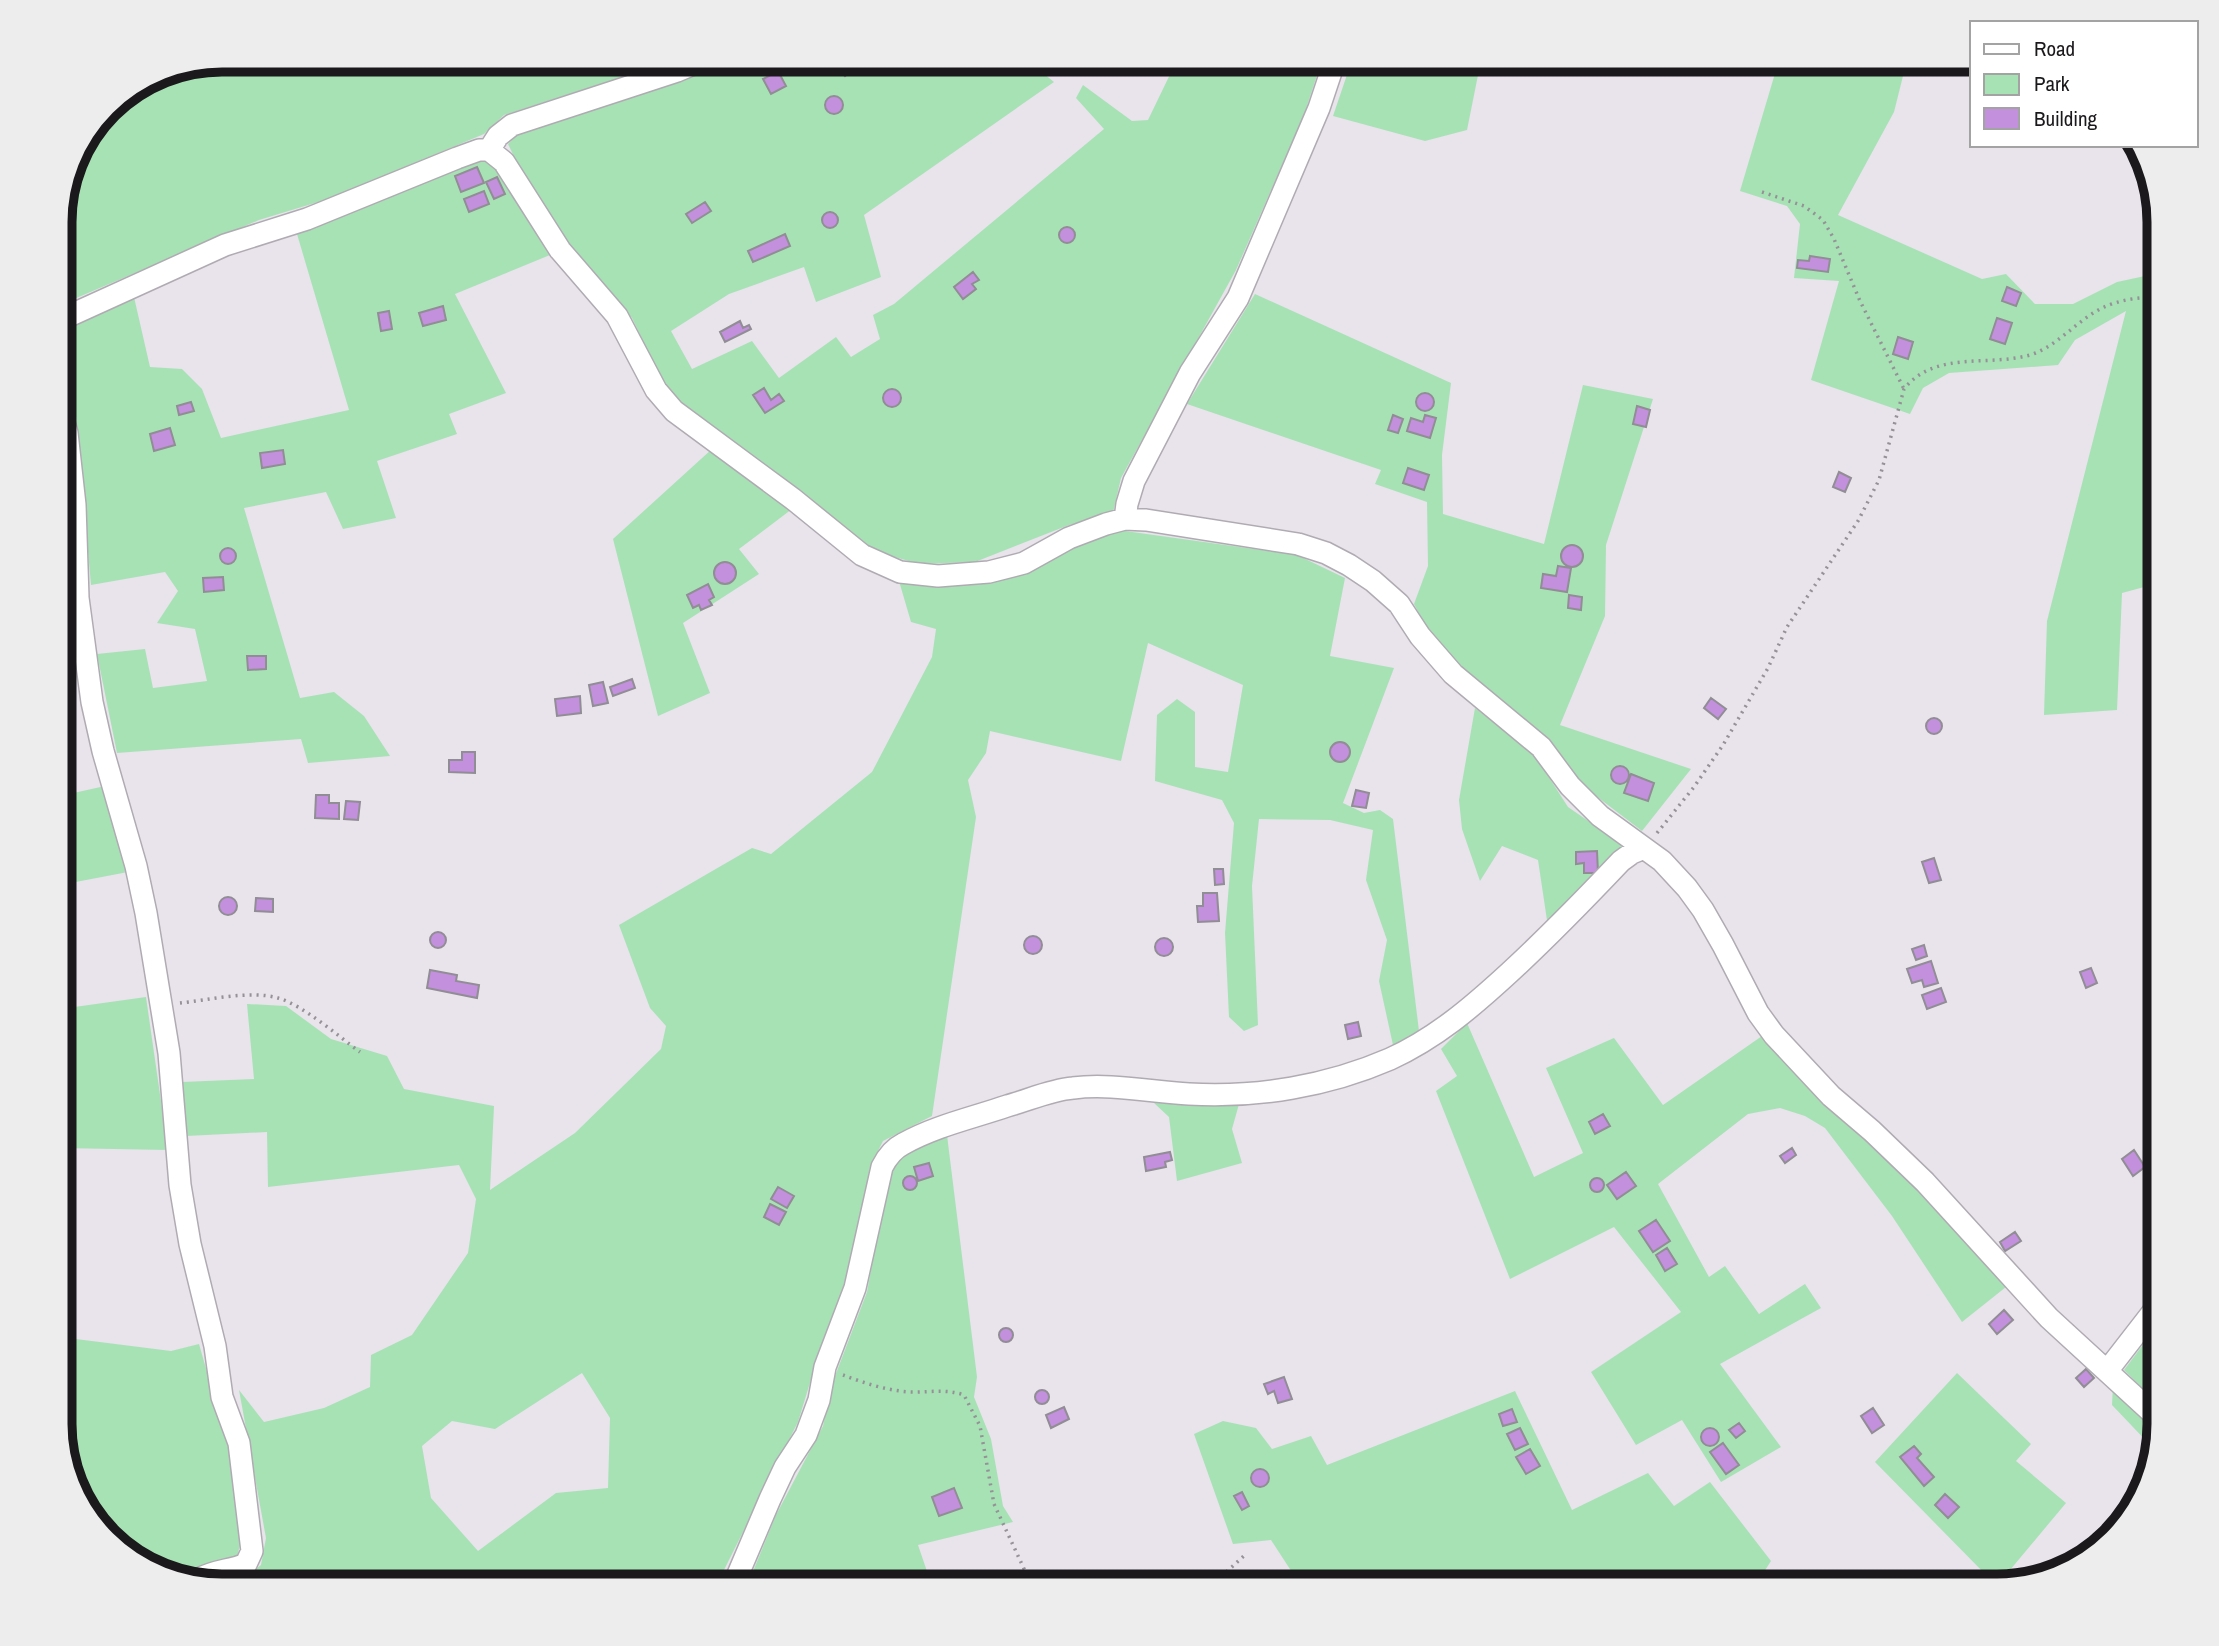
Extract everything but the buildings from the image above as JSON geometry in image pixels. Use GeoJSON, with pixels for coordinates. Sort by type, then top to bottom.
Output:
{"type":"FeatureCollection","features":[{"type":"Feature","properties":{"kind":"street"},"geometry":{"type":"LineString","coordinates":[[489,150],[498,136],[512,125],[674,72]]}},
{"type":"Feature","properties":{"kind":"street"},"geometry":{"type":"LineString","coordinates":[[1125,519],[1126,504],[1134,481],[1190,373],[1238,298],[1331,72]]}},
{"type":"Feature","properties":{"kind":"street"},"geometry":{"type":"LineString","coordinates":[[72,315],[225,246],[307,219],[457,158],[479,150],[489,150],[504,162],[560,250],[617,316],[656,390],[674,411],[793,499],[862,555],[900,572],[938,576],[989,572],[1024,563],[1069,538],[1125,519],[1298,544],[1326,553],[1349,565],[1373,581],[1399,604],[1420,636],[1453,674],[1541,747],[1570,786],[1600,816],[1661,861],[1687,888],[1703,910],[1758,1013],[1774,1035],[1831,1096],[1872,1131],[1924,1182],[2049,1318],[2147,1407]]}},
{"type":"Feature","properties":{"kind":"street"},"geometry":{"type":"LineString","coordinates":[[72,475],[78,598],[92,702],[146,913],[169,1054],[180,1185],[190,1244],[215,1346],[222,1397],[239,1443],[252,1551],[246,1564],[230,1571],[209,1573]]}},
{"type":"Feature","properties":{"kind":"street"},"geometry":{"type":"LineString","coordinates":[[738,1574],[770,1499],[785,1467],[806,1434],[819,1400],[825,1367],[855,1288],[882,1167],[893,1150],[953,1122],[1049,1092],[1074,1087],[1193,1094],[1250,1093],[1301,1087],[1389,1059],[1452,1024],[1559,927],[1621,861],[1644,848]]}},
{"type":"Feature","properties":{"kind":"street"},"geometry":{"type":"LineString","coordinates":[[2108,1371],[2147,1321]]}},
{"type":"Feature","properties":{"kind":"path"},"geometry":{"type":"LineString","coordinates":[[1762,192],[1804,206],[1823,220],[1904,388]]}},
{"type":"Feature","properties":{"kind":"path"},"geometry":{"type":"LineString","coordinates":[[1644,848],[1694,787],[1723,745],[1768,668],[1787,627],[1858,521],[1879,480],[1904,388],[1912,378],[1927,369],[1951,363],[2016,358],[2033,354],[2058,340],[2101,309],[2121,301],[2147,297]]}},
{"type":"Feature","properties":{"kind":"path"},"geometry":{"type":"LineString","coordinates":[[161,1005],[247,996],[276,997],[294,1004],[360,1052]]}},
{"type":"Feature","properties":{"kind":"path"},"geometry":{"type":"LineString","coordinates":[[825,1367],[860,1382],[911,1392],[952,1391],[964,1395],[980,1426],[994,1504],[1026,1574]]}},
{"type":"Feature","properties":{"kind":"path"},"geometry":{"type":"LineString","coordinates":[[1225,1574],[1246,1554]]}},
{"type":"Feature","properties":{"kind":"green space"},"geometry":{"type":"Polygon","coordinates":[[[212,72],[387,72],[388,75],[397,72],[638,72],[504,115],[484,134],[328,199],[259,220],[72,300],[72,212],[83,165],[109,123],[123,109],[156,87],[174,80],[212,72]]]}},
{"type":"Feature","properties":{"kind":"green space"},"geometry":{"type":"Polygon","coordinates":[[[703,72],[1042,72],[1054,82],[864,215],[881,277],[816,302],[804,267],[729,294],[671,331],[692,369],[752,341],[779,378],[836,337],[851,357],[880,339],[873,315],[894,304],[1104,129],[1076,98],[1083,85],[1132,121],[1148,120],[1171,72],[1318,72],[1304,115],[1236,270],[1121,478],[1113,513],[1069,525],[975,562],[919,564],[874,551],[686,408],[664,385],[632,318],[580,260],[524,177],[508,144],[519,133],[703,72]]]}},
{"type":"Feature","properties":{"kind":"green space"},"geometry":{"type":"Polygon","coordinates":[[[1348,72],[1479,72],[1467,130],[1425,141],[1333,116],[1348,72]]]}},
{"type":"Feature","properties":{"kind":"green space"},"geometry":{"type":"Polygon","coordinates":[[[1775,72],[1904,72],[1894,112],[1838,215],[1982,279],[2006,274],[2035,304],[2073,304],[2117,282],[2147,276],[2147,586],[2122,593],[2117,710],[2044,715],[2047,621],[2126,311],[2075,340],[2058,365],[1949,373],[1923,388],[1910,414],[1811,380],[1839,281],[1794,278],[1800,224],[1787,206],[1740,191],[1775,72]]]}},
{"type":"Feature","properties":{"kind":"green space"},"geometry":{"type":"Polygon","coordinates":[[[485,159],[505,177],[550,255],[455,294],[506,393],[449,414],[457,434],[377,461],[396,518],[343,529],[326,492],[244,508],[300,698],[334,692],[364,716],[390,756],[308,763],[301,739],[117,753],[97,654],[145,649],[153,688],[207,681],[195,629],[157,623],[178,591],[165,572],[91,585],[76,416],[72,407],[72,323],[134,297],[150,367],[182,369],[202,389],[221,438],[349,410],[297,234],[406,186],[485,159]]]}},
{"type":"Feature","properties":{"kind":"green space"},"geometry":{"type":"Polygon","coordinates":[[[1255,294],[1451,383],[1442,455],[1443,514],[1544,544],[1583,385],[1653,399],[1606,545],[1605,616],[1560,725],[1691,769],[1642,831],[1583,786],[1473,682],[1433,640],[1414,604],[1428,566],[1427,502],[1375,484],[1381,470],[1187,404],[1255,294]]]}},
{"type":"Feature","properties":{"kind":"green space"},"geometry":{"type":"Polygon","coordinates":[[[712,449],[792,509],[739,549],[759,574],[683,623],[710,693],[658,716],[613,539],[712,449]]]}},
{"type":"Feature","properties":{"kind":"green space"},"geometry":{"type":"Polygon","coordinates":[[[1118,530],[1297,555],[1345,578],[1330,656],[1394,668],[1343,803],[1364,813],[1380,810],[1393,819],[1419,1031],[1393,1045],[1379,981],[1387,940],[1366,880],[1373,830],[1330,820],[1259,819],[1252,886],[1258,1025],[1244,1031],[1229,1017],[1225,933],[1234,823],[1222,800],[1155,781],[1157,715],[1177,699],[1195,712],[1195,767],[1228,772],[1243,685],[1148,643],[1121,761],[990,731],[986,753],[968,780],[976,817],[932,1116],[883,1141],[870,1167],[848,1287],[824,1337],[798,1422],[722,1574],[249,1574],[261,1565],[266,1538],[239,1390],[264,1422],[324,1408],[370,1387],[371,1355],[412,1335],[468,1253],[476,1199],[459,1165],[268,1187],[267,1132],[186,1136],[182,1082],[254,1079],[247,1004],[286,1006],[331,1039],[387,1056],[404,1089],[494,1106],[490,1190],[575,1133],[661,1049],[666,1026],[650,1008],[619,925],[752,848],[771,854],[872,772],[932,657],[936,629],[911,622],[899,581],[1073,545],[1118,530]],[[582,1373],[495,1429],[452,1421],[422,1446],[431,1498],[478,1551],[556,1493],[608,1488],[610,1418],[582,1373]]]}},
{"type":"Feature","properties":{"kind":"green space"},"geometry":{"type":"Polygon","coordinates":[[[1475,708],[1534,754],[1568,807],[1626,847],[1548,927],[1538,860],[1502,846],[1480,881],[1462,829],[1459,800],[1475,708]]]}},
{"type":"Feature","properties":{"kind":"green space"},"geometry":{"type":"Polygon","coordinates":[[[105,786],[128,872],[72,883],[72,793],[105,786]]]}},
{"type":"Feature","properties":{"kind":"green space"},"geometry":{"type":"Polygon","coordinates":[[[146,997],[168,1150],[72,1148],[72,1007],[146,997]]]}},
{"type":"Feature","properties":{"kind":"green space"},"geometry":{"type":"Polygon","coordinates":[[[1467,1023],[1534,1177],[1583,1153],[1546,1068],[1614,1038],[1663,1105],[1762,1036],[1878,1145],[2006,1287],[1962,1322],[1892,1216],[1825,1128],[1805,1116],[1780,1108],[1748,1114],[1658,1184],[1709,1277],[1725,1266],[1759,1314],[1805,1284],[1821,1308],[1720,1364],[1781,1447],[1721,1482],[1682,1420],[1636,1445],[1591,1372],[1681,1312],[1614,1227],[1510,1279],[1436,1091],[1457,1076],[1441,1049],[1467,1023]]]}},
{"type":"Feature","properties":{"kind":"green space"},"geometry":{"type":"Polygon","coordinates":[[[1154,1103],[1239,1104],[1232,1129],[1242,1163],[1177,1181],[1169,1117],[1154,1103]]]}},
{"type":"Feature","properties":{"kind":"green space"},"geometry":{"type":"Polygon","coordinates":[[[947,1135],[977,1377],[974,1397],[991,1439],[1003,1506],[1013,1522],[918,1545],[928,1574],[752,1574],[776,1515],[823,1426],[832,1384],[867,1292],[889,1172],[905,1154],[947,1135]]]}},
{"type":"Feature","properties":{"kind":"green space"},"geometry":{"type":"Polygon","coordinates":[[[72,1339],[171,1351],[199,1344],[226,1438],[244,1529],[237,1557],[197,1572],[174,1566],[139,1549],[109,1523],[92,1499],[77,1463],[72,1434],[72,1339]]]}},
{"type":"Feature","properties":{"kind":"green space"},"geometry":{"type":"Polygon","coordinates":[[[2145,1342],[2147,1393],[2124,1370],[2145,1342]]]}},
{"type":"Feature","properties":{"kind":"green space"},"geometry":{"type":"Polygon","coordinates":[[[1957,1373],[2031,1444],[2016,1461],[2066,1503],[2010,1570],[2013,1573],[1985,1574],[1875,1462],[1957,1373]]]}},
{"type":"Feature","properties":{"kind":"green space"},"geometry":{"type":"Polygon","coordinates":[[[2113,1385],[2147,1417],[2146,1441],[2112,1405],[2113,1385]]]}},
{"type":"Feature","properties":{"kind":"green space"},"geometry":{"type":"Polygon","coordinates":[[[1515,1391],[1572,1510],[1648,1473],[1674,1506],[1710,1482],[1771,1561],[1763,1574],[1293,1574],[1271,1540],[1233,1544],[1194,1434],[1223,1421],[1256,1428],[1272,1449],[1311,1436],[1327,1465],[1515,1391]]]}}]}
